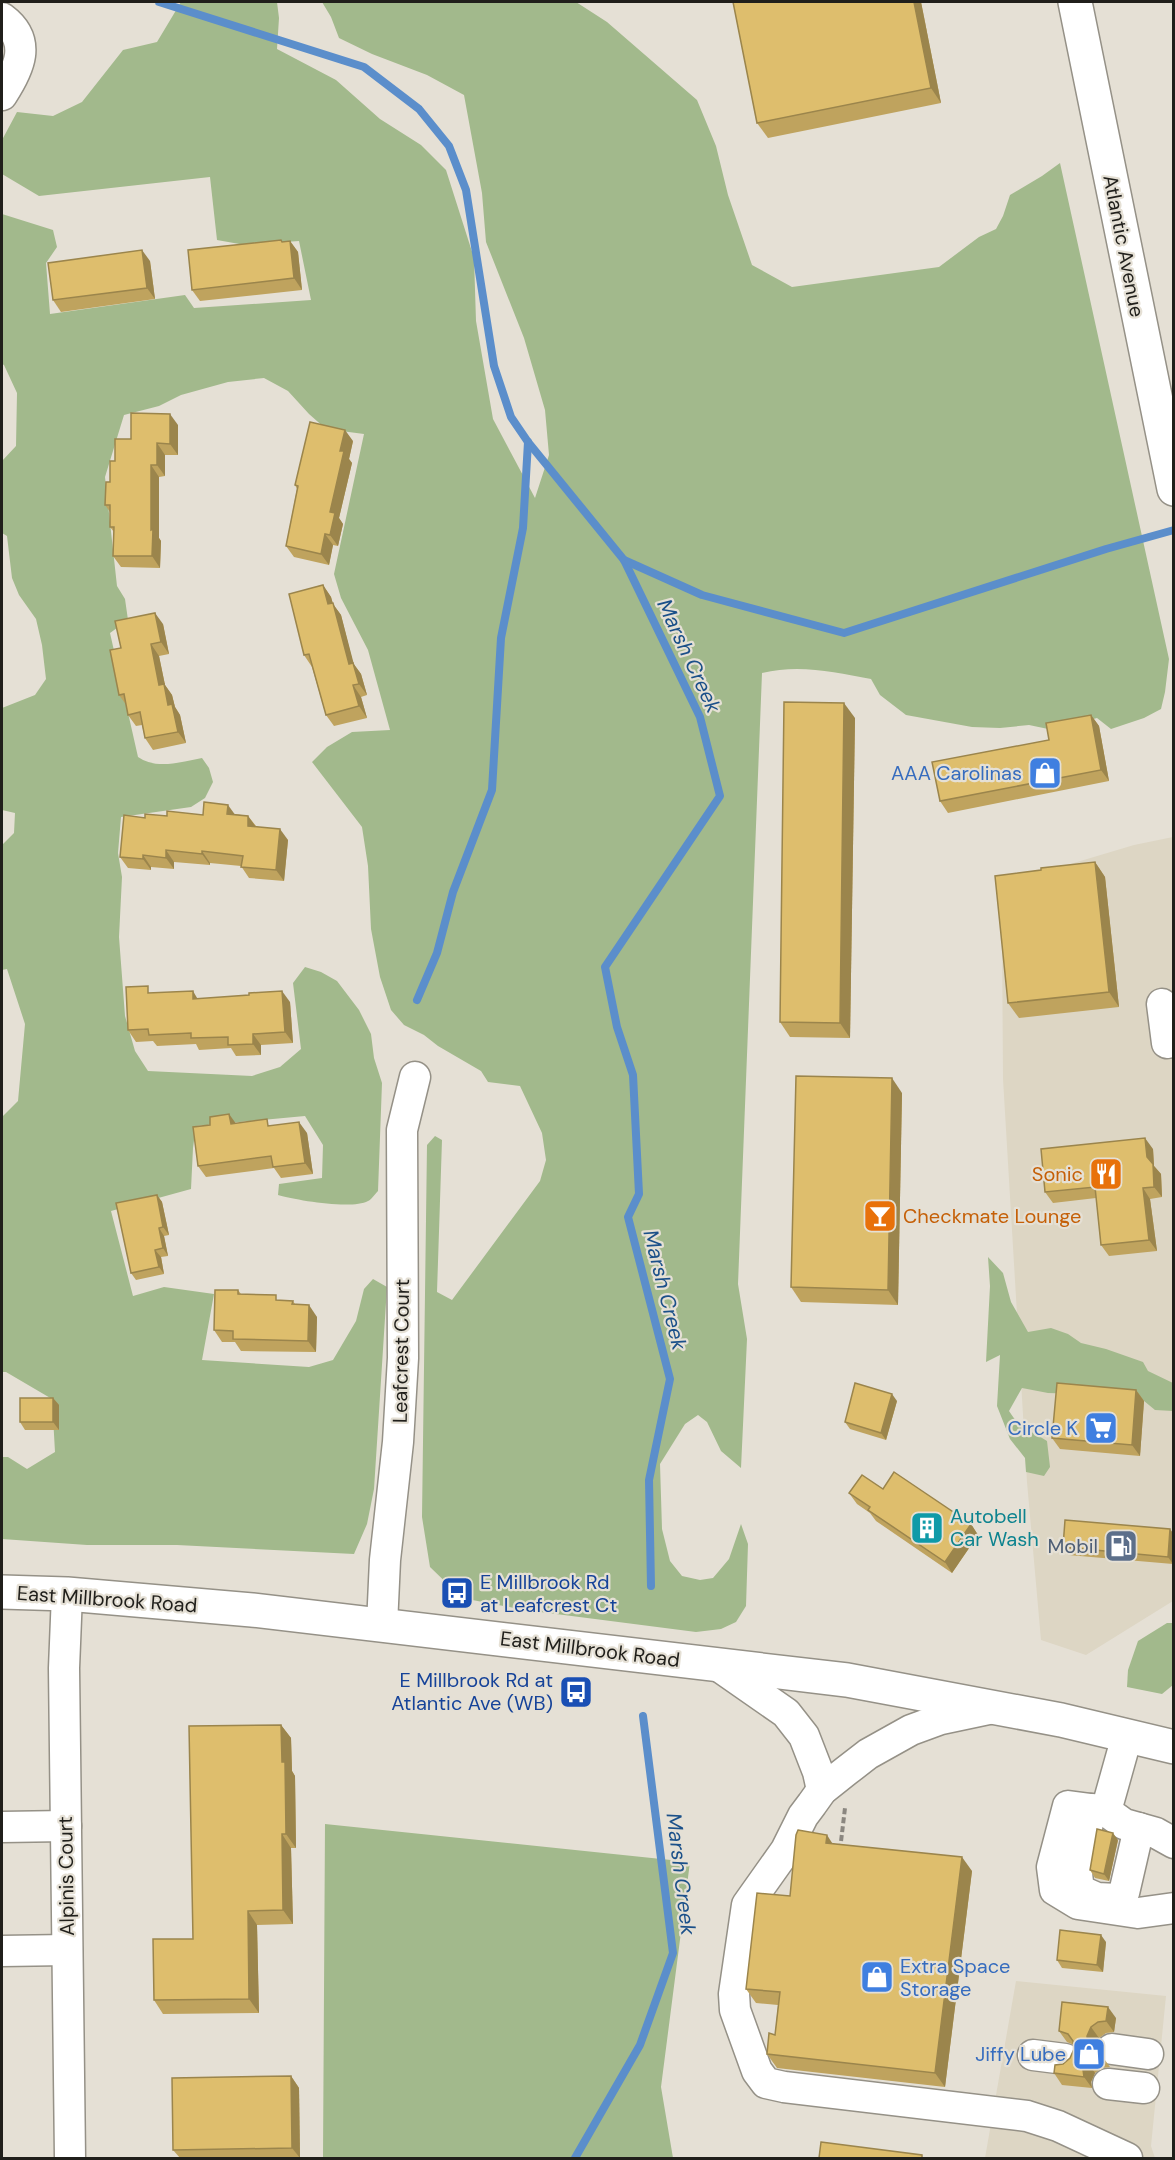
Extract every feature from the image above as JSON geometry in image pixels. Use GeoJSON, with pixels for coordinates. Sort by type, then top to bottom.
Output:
{"type":"FeatureCollection","features":[{"type":"Feature","properties":{"kind":"main road","name":"Atlantic Avenue"},"geometry":{"type":"LineString","coordinates":[[1075,2],[1173,489]]}},
{"type":"Feature","properties":{"kind":"main road","name":"East Millbrook Road"},"geometry":{"type":"LineString","coordinates":[[2,1592],[66,1594],[252,1610],[847,1680],[1061,1720],[1173,1747]]}},
{"type":"Feature","properties":{"kind":"street"},"geometry":{"type":"LineString","coordinates":[[2,18],[19,40],[20,59],[15,75],[2,95]]}},
{"type":"Feature","properties":{"kind":"street"},"geometry":{"type":"LineString","coordinates":[[1162,1004],[1167,1043]]}},
{"type":"Feature","properties":{"kind":"street","name":"Leafcrest Court"},"geometry":{"type":"LineString","coordinates":[[382,1624],[385,1560],[398,1442],[403,1358],[402,1130],[416,1077]]}},
{"type":"Feature","properties":{"kind":"street","name":"Alpinis Court"},"geometry":{"type":"LineString","coordinates":[[66,1594],[64,1668],[70,2158]]}},
{"type":"Feature","properties":{"kind":"street"},"geometry":{"type":"LineString","coordinates":[[717,1665],[786,1713],[804,1736],[818,1772],[834,1799]]}},
{"type":"Feature","properties":{"kind":"street"},"geometry":{"type":"LineString","coordinates":[[994,1708],[941,1719],[911,1730],[868,1754],[834,1799],[803,1816],[786,1850],[747,1905],[734,1994],[735,2010],[757,2071],[766,2083],[1027,2116],[1058,2126],[1127,2158]]}},
{"type":"Feature","properties":{"kind":"street"},"geometry":{"type":"LineString","coordinates":[[1126,1736],[1077,1874],[1079,1890],[1098,1898],[1117,1899],[1124,1893],[1139,1828]]}},
{"type":"Feature","properties":{"kind":"street"},"geometry":{"type":"LineString","coordinates":[[1173,1843],[1156,1833],[1124,1824],[1098,1810],[1068,1806],[1052,1867],[1055,1890],[1078,1905],[1138,1913],[1173,1908]]}},
{"type":"Feature","properties":{"kind":"street"},"geometry":{"type":"LineString","coordinates":[[2,1827],[66,1826]]}},
{"type":"Feature","properties":{"kind":"street"},"geometry":{"type":"LineString","coordinates":[[2,1951],[67,1950]]}},
{"type":"Feature","properties":{"kind":"street"},"geometry":{"type":"LineString","coordinates":[[1032,2056],[1065,2060]]}},
{"type":"Feature","properties":{"kind":"street"},"geometry":{"type":"LineString","coordinates":[[1110,2066],[1146,2071]]}},
{"type":"Feature","properties":{"kind":"path"},"geometry":{"type":"LineString","coordinates":[[834,1799],[840,1850]]}},
{"type":"Feature","properties":{"kind":"shaded area"},"geometry":{"type":"Polygon","coordinates":[[[1173,837],[1173,1601],[1086,1655],[1041,1640],[1027,1482],[1003,1079],[1000,885],[1134,845],[1173,837]]]}},
{"type":"Feature","properties":{"kind":"shaded area"},"geometry":{"type":"Polygon","coordinates":[[[1016,1981],[1166,1996],[1151,2146],[1155,2158],[985,2158],[1016,1981]]]}},
{"type":"Feature","properties":{"kind":"green space"},"geometry":{"type":"Polygon","coordinates":[[[181,2],[277,2],[279,18],[277,49],[336,80],[380,119],[421,145],[446,170],[474,258],[476,321],[493,419],[535,498],[549,455],[545,410],[524,338],[486,242],[482,193],[464,95],[427,75],[372,54],[339,38],[322,2],[576,2],[607,22],[697,100],[716,146],[728,195],[752,265],[792,287],[939,267],[979,237],[996,229],[1010,195],[1060,163],[1169,659],[1165,692],[1161,709],[1144,718],[1111,729],[1097,718],[1053,730],[1029,725],[1000,728],[972,727],[906,715],[880,695],[871,679],[803,669],[762,673],[738,1284],[747,1339],[741,1468],[721,1451],[707,1422],[698,1415],[685,1424],[660,1464],[662,1529],[670,1561],[682,1576],[700,1580],[713,1578],[729,1559],[741,1524],[748,1544],[746,1606],[736,1622],[721,1629],[696,1632],[525,1610],[462,1598],[430,1567],[422,1517],[427,1145],[435,1136],[442,1140],[437,1292],[452,1300],[540,1181],[546,1160],[542,1133],[520,1086],[488,1082],[481,1071],[404,1025],[391,1010],[380,977],[371,929],[368,866],[362,827],[312,762],[327,747],[352,732],[390,730],[368,650],[341,598],[334,574],[364,434],[326,429],[288,391],[264,378],[228,382],[181,395],[159,406],[124,415],[105,477],[117,586],[125,599],[128,620],[110,633],[138,757],[161,764],[202,758],[209,768],[213,782],[205,798],[191,807],[121,817],[118,853],[122,877],[119,937],[125,1016],[135,1051],[148,1071],[252,1076],[280,1067],[301,1049],[293,983],[305,967],[321,972],[337,981],[359,1010],[371,1034],[374,1058],[382,1083],[378,1191],[368,1201],[349,1205],[278,1195],[279,1184],[322,1178],[323,1145],[305,1116],[196,1126],[191,1189],[111,1211],[133,1296],[164,1287],[214,1294],[202,1360],[309,1367],[333,1360],[356,1321],[364,1289],[373,1279],[387,1287],[374,1489],[367,1524],[354,1554],[177,1545],[87,1545],[2,1539],[2,1457],[8,1457],[27,1469],[55,1452],[52,1399],[6,1372],[2,1372],[2,1117],[18,1101],[25,1024],[7,969],[2,970],[2,845],[14,833],[15,813],[2,810],[2,708],[35,695],[46,679],[36,619],[19,595],[12,578],[7,536],[2,533],[2,461],[16,446],[17,393],[2,364],[2,214],[53,230],[57,247],[46,263],[50,314],[185,295],[194,308],[311,300],[299,241],[245,245],[217,240],[210,177],[39,196],[2,174],[2,140],[17,112],[53,116],[82,102],[123,50],[157,42],[181,2]]]}},
{"type":"Feature","properties":{"kind":"green space"},"geometry":{"type":"Polygon","coordinates":[[[988,1257],[1003,1273],[1011,1302],[1028,1332],[1051,1328],[1068,1334],[1081,1343],[1143,1362],[1148,1371],[1173,1383],[1173,1411],[1155,1410],[1138,1396],[1048,1393],[1022,1388],[1009,1411],[1021,1426],[1047,1441],[1050,1467],[1044,1476],[1026,1472],[1025,1458],[1010,1439],[997,1406],[1000,1355],[986,1362],[990,1286],[988,1257]]]}},
{"type":"Feature","properties":{"kind":"green space"},"geometry":{"type":"Polygon","coordinates":[[[1167,1623],[1173,1623],[1173,1685],[1162,1694],[1127,1687],[1128,1670],[1138,1641],[1167,1623]]]}},
{"type":"Feature","properties":{"kind":"green space"},"geometry":{"type":"Polygon","coordinates":[[[325,1824],[690,1862],[661,2087],[673,2158],[323,2158],[325,1824]]]}},
{"type":"Feature","properties":{"kind":"building"},"geometry":{"type":"Polygon","coordinates":[[[733,2],[914,2],[931,88],[757,123],[733,2]]]}},
{"type":"Feature","properties":{"kind":"building"},"geometry":{"type":"Polygon","coordinates":[[[281,240],[282,242],[290,241],[294,278],[192,290],[188,250],[281,240]]]}},
{"type":"Feature","properties":{"kind":"building"},"geometry":{"type":"Polygon","coordinates":[[[142,250],[147,288],[53,300],[48,263],[142,250]]]}},
{"type":"Feature","properties":{"kind":"building"},"geometry":{"type":"Polygon","coordinates":[[[131,413],[170,414],[170,444],[157,443],[157,465],[151,465],[152,556],[113,556],[114,527],[110,527],[110,505],[105,505],[106,482],[110,482],[110,461],[115,461],[115,439],[131,439],[131,413]]]}},
{"type":"Feature","properties":{"kind":"building"},"geometry":{"type":"Polygon","coordinates":[[[310,422],[345,430],[340,451],[344,451],[330,512],[335,513],[330,535],[325,534],[321,554],[286,546],[298,486],[295,485],[310,422]]]}},
{"type":"Feature","properties":{"kind":"building"},"geometry":{"type":"Polygon","coordinates":[[[323,585],[328,604],[333,603],[349,664],[353,663],[359,684],[353,685],[359,706],[326,715],[309,654],[304,655],[289,594],[323,585]]]}},
{"type":"Feature","properties":{"kind":"building"},"geometry":{"type":"Polygon","coordinates":[[[155,613],[161,642],[151,644],[159,685],[164,684],[168,705],[172,704],[178,732],[145,738],[140,712],[128,715],[124,694],[119,695],[110,650],[121,648],[115,621],[155,613]]]}},
{"type":"Feature","properties":{"kind":"building"},"geometry":{"type":"Polygon","coordinates":[[[784,702],[844,703],[840,1023],[780,1022],[784,702]]]}},
{"type":"Feature","properties":{"kind":"building"},"geometry":{"type":"Polygon","coordinates":[[[1091,715],[1101,770],[940,801],[932,762],[1049,740],[1046,723],[1091,715]]]}},
{"type":"Feature","properties":{"kind":"building"},"geometry":{"type":"Polygon","coordinates":[[[204,802],[228,805],[227,814],[248,816],[248,826],[280,829],[276,870],[241,867],[243,856],[202,851],[202,854],[166,850],[166,858],[143,855],[143,859],[120,857],[124,815],[145,818],[145,814],[167,816],[167,811],[203,815],[204,802]]]}},
{"type":"Feature","properties":{"kind":"building"},"geometry":{"type":"Polygon","coordinates":[[[1095,862],[1109,992],[1008,1003],[995,876],[1095,862]]]}},
{"type":"Feature","properties":{"kind":"building"},"geometry":{"type":"Polygon","coordinates":[[[148,986],[148,993],[193,991],[193,999],[282,991],[285,1032],[253,1034],[253,1044],[228,1045],[228,1037],[191,1038],[191,1033],[149,1035],[148,1029],[128,1030],[126,987],[148,986]]]}},
{"type":"Feature","properties":{"kind":"building"},"geometry":{"type":"Polygon","coordinates":[[[796,1076],[892,1078],[888,1290],[791,1287],[796,1076]]]}},
{"type":"Feature","properties":{"kind":"building"},"geometry":{"type":"Polygon","coordinates":[[[229,1114],[231,1124],[267,1119],[268,1126],[299,1122],[305,1163],[273,1167],[271,1156],[198,1166],[193,1127],[210,1125],[210,1117],[229,1114]]]}},
{"type":"Feature","properties":{"kind":"building"},"geometry":{"type":"Polygon","coordinates":[[[1145,1138],[1147,1157],[1153,1164],[1154,1187],[1143,1188],[1149,1240],[1101,1245],[1095,1187],[1045,1192],[1041,1149],[1145,1138]]]}},
{"type":"Feature","properties":{"kind":"building"},"geometry":{"type":"Polygon","coordinates":[[[157,1195],[163,1227],[159,1228],[163,1248],[155,1250],[159,1267],[131,1273],[116,1203],[157,1195]]]}},
{"type":"Feature","properties":{"kind":"building"},"geometry":{"type":"Polygon","coordinates":[[[215,1290],[238,1290],[238,1294],[276,1295],[276,1300],[309,1305],[308,1341],[233,1339],[233,1331],[214,1330],[215,1290]]]}},
{"type":"Feature","properties":{"kind":"building"},"geometry":{"type":"Polygon","coordinates":[[[855,1383],[892,1394],[881,1433],[845,1422],[855,1383]]]}},
{"type":"Feature","properties":{"kind":"building"},"geometry":{"type":"Polygon","coordinates":[[[1057,1383],[1136,1390],[1132,1445],[1052,1438],[1057,1383]]]}},
{"type":"Feature","properties":{"kind":"building"},"geometry":{"type":"Polygon","coordinates":[[[20,1398],[53,1398],[53,1422],[20,1422],[20,1398]]]}},
{"type":"Feature","properties":{"kind":"building","name":"Autobell Car Wash"},"geometry":{"type":"Polygon","coordinates":[[[894,1472],[971,1524],[945,1562],[868,1510],[870,1507],[849,1493],[862,1475],[883,1489],[894,1472]]]}},
{"type":"Feature","properties":{"kind":"building","name":"Mobil"},"geometry":{"type":"Polygon","coordinates":[[[1065,1520],[1170,1529],[1168,1557],[1063,1547],[1065,1520]]]}},
{"type":"Feature","properties":{"kind":"building"},"geometry":{"type":"Polygon","coordinates":[[[281,1725],[282,1762],[285,1762],[286,1834],[282,1834],[283,1910],[248,1911],[249,1999],[154,2000],[153,1939],[193,1939],[189,1726],[281,1725]]]}},
{"type":"Feature","properties":{"kind":"building"},"geometry":{"type":"Polygon","coordinates":[[[1097,1829],[1113,1833],[1104,1874],[1090,1870],[1097,1829]]]}},
{"type":"Feature","properties":{"kind":"building"},"geometry":{"type":"Polygon","coordinates":[[[798,1830],[827,1835],[826,1843],[962,1857],[935,2073],[767,2054],[769,2033],[775,2035],[780,1992],[746,1989],[757,1893],[790,1896],[798,1830]]]}},
{"type":"Feature","properties":{"kind":"building"},"geometry":{"type":"Polygon","coordinates":[[[1060,1930],[1101,1935],[1097,1965],[1057,1960],[1060,1930]]]}},
{"type":"Feature","properties":{"kind":"building"},"geometry":{"type":"Polygon","coordinates":[[[1062,2002],[1108,2007],[1106,2021],[1098,2022],[1091,2027],[1087,2036],[1088,2045],[1102,2056],[1094,2057],[1087,2062],[1083,2070],[1084,2077],[1054,2073],[1055,2065],[1063,2064],[1070,2058],[1074,2049],[1073,2041],[1068,2034],[1059,2031],[1062,2002]]]}},
{"type":"Feature","properties":{"kind":"building"},"geometry":{"type":"Polygon","coordinates":[[[291,2076],[292,2148],[173,2150],[172,2078],[291,2076]]]}},
{"type":"Feature","properties":{"kind":"building"},"geometry":{"type":"Polygon","coordinates":[[[821,2142],[922,2155],[922,2158],[819,2158],[821,2142]]]}},
{"type":"Feature","properties":{"kind":"waterway","name":"Marsh Creek"},"geometry":{"type":"LineString","coordinates":[[159,2],[364,67],[419,109],[449,146],[466,190],[494,366],[511,417],[528,442],[624,560],[700,717],[720,796],[605,967],[617,1027],[633,1075],[639,1194],[628,1217],[670,1379],[649,1480],[651,1586]]}},
{"type":"Feature","properties":{"kind":"waterway"},"geometry":{"type":"LineString","coordinates":[[417,1000],[437,953],[453,892],[492,790],[501,638],[523,528],[528,442]]}},
{"type":"Feature","properties":{"kind":"waterway"},"geometry":{"type":"LineString","coordinates":[[624,560],[702,595],[844,633],[1106,549],[1174,530]]}},
{"type":"Feature","properties":{"kind":"waterway","name":"Marsh Creek"},"geometry":{"type":"LineString","coordinates":[[575,2158],[640,2045],[673,1953],[643,1716]]}},
{"type":"Feature","properties":{"kind":"place","name":"AAA Carolinas"},"geometry":{"type":"Point","coordinates":[1045,773]}},
{"type":"Feature","properties":{"kind":"place","name":"Sonic"},"geometry":{"type":"Point","coordinates":[1106,1174]}},
{"type":"Feature","properties":{"kind":"place","name":"Checkmate Lounge"},"geometry":{"type":"Point","coordinates":[880,1216]}},
{"type":"Feature","properties":{"kind":"place","name":"Circle K"},"geometry":{"type":"Point","coordinates":[1101,1428]}},
{"type":"Feature","properties":{"kind":"place","name":"Autobell Car Wash"},"geometry":{"type":"Point","coordinates":[927,1528]}},
{"type":"Feature","properties":{"kind":"place","name":"Mobil"},"geometry":{"type":"Point","coordinates":[1121,1546]}},
{"type":"Feature","properties":{"kind":"place","name":"E Millbrook Rd at Leafcrest Ct"},"geometry":{"type":"Point","coordinates":[457,1593]}},
{"type":"Feature","properties":{"kind":"place","name":"E Millbrook Rd at Atlantic Ave (WB)"},"geometry":{"type":"Point","coordinates":[576,1692]}},
{"type":"Feature","properties":{"kind":"place","name":"Extra Space Storage"},"geometry":{"type":"Point","coordinates":[877,1977]}},
{"type":"Feature","properties":{"kind":"place","name":"Jiffy Lube"},"geometry":{"type":"Point","coordinates":[1089,2054]}}]}
